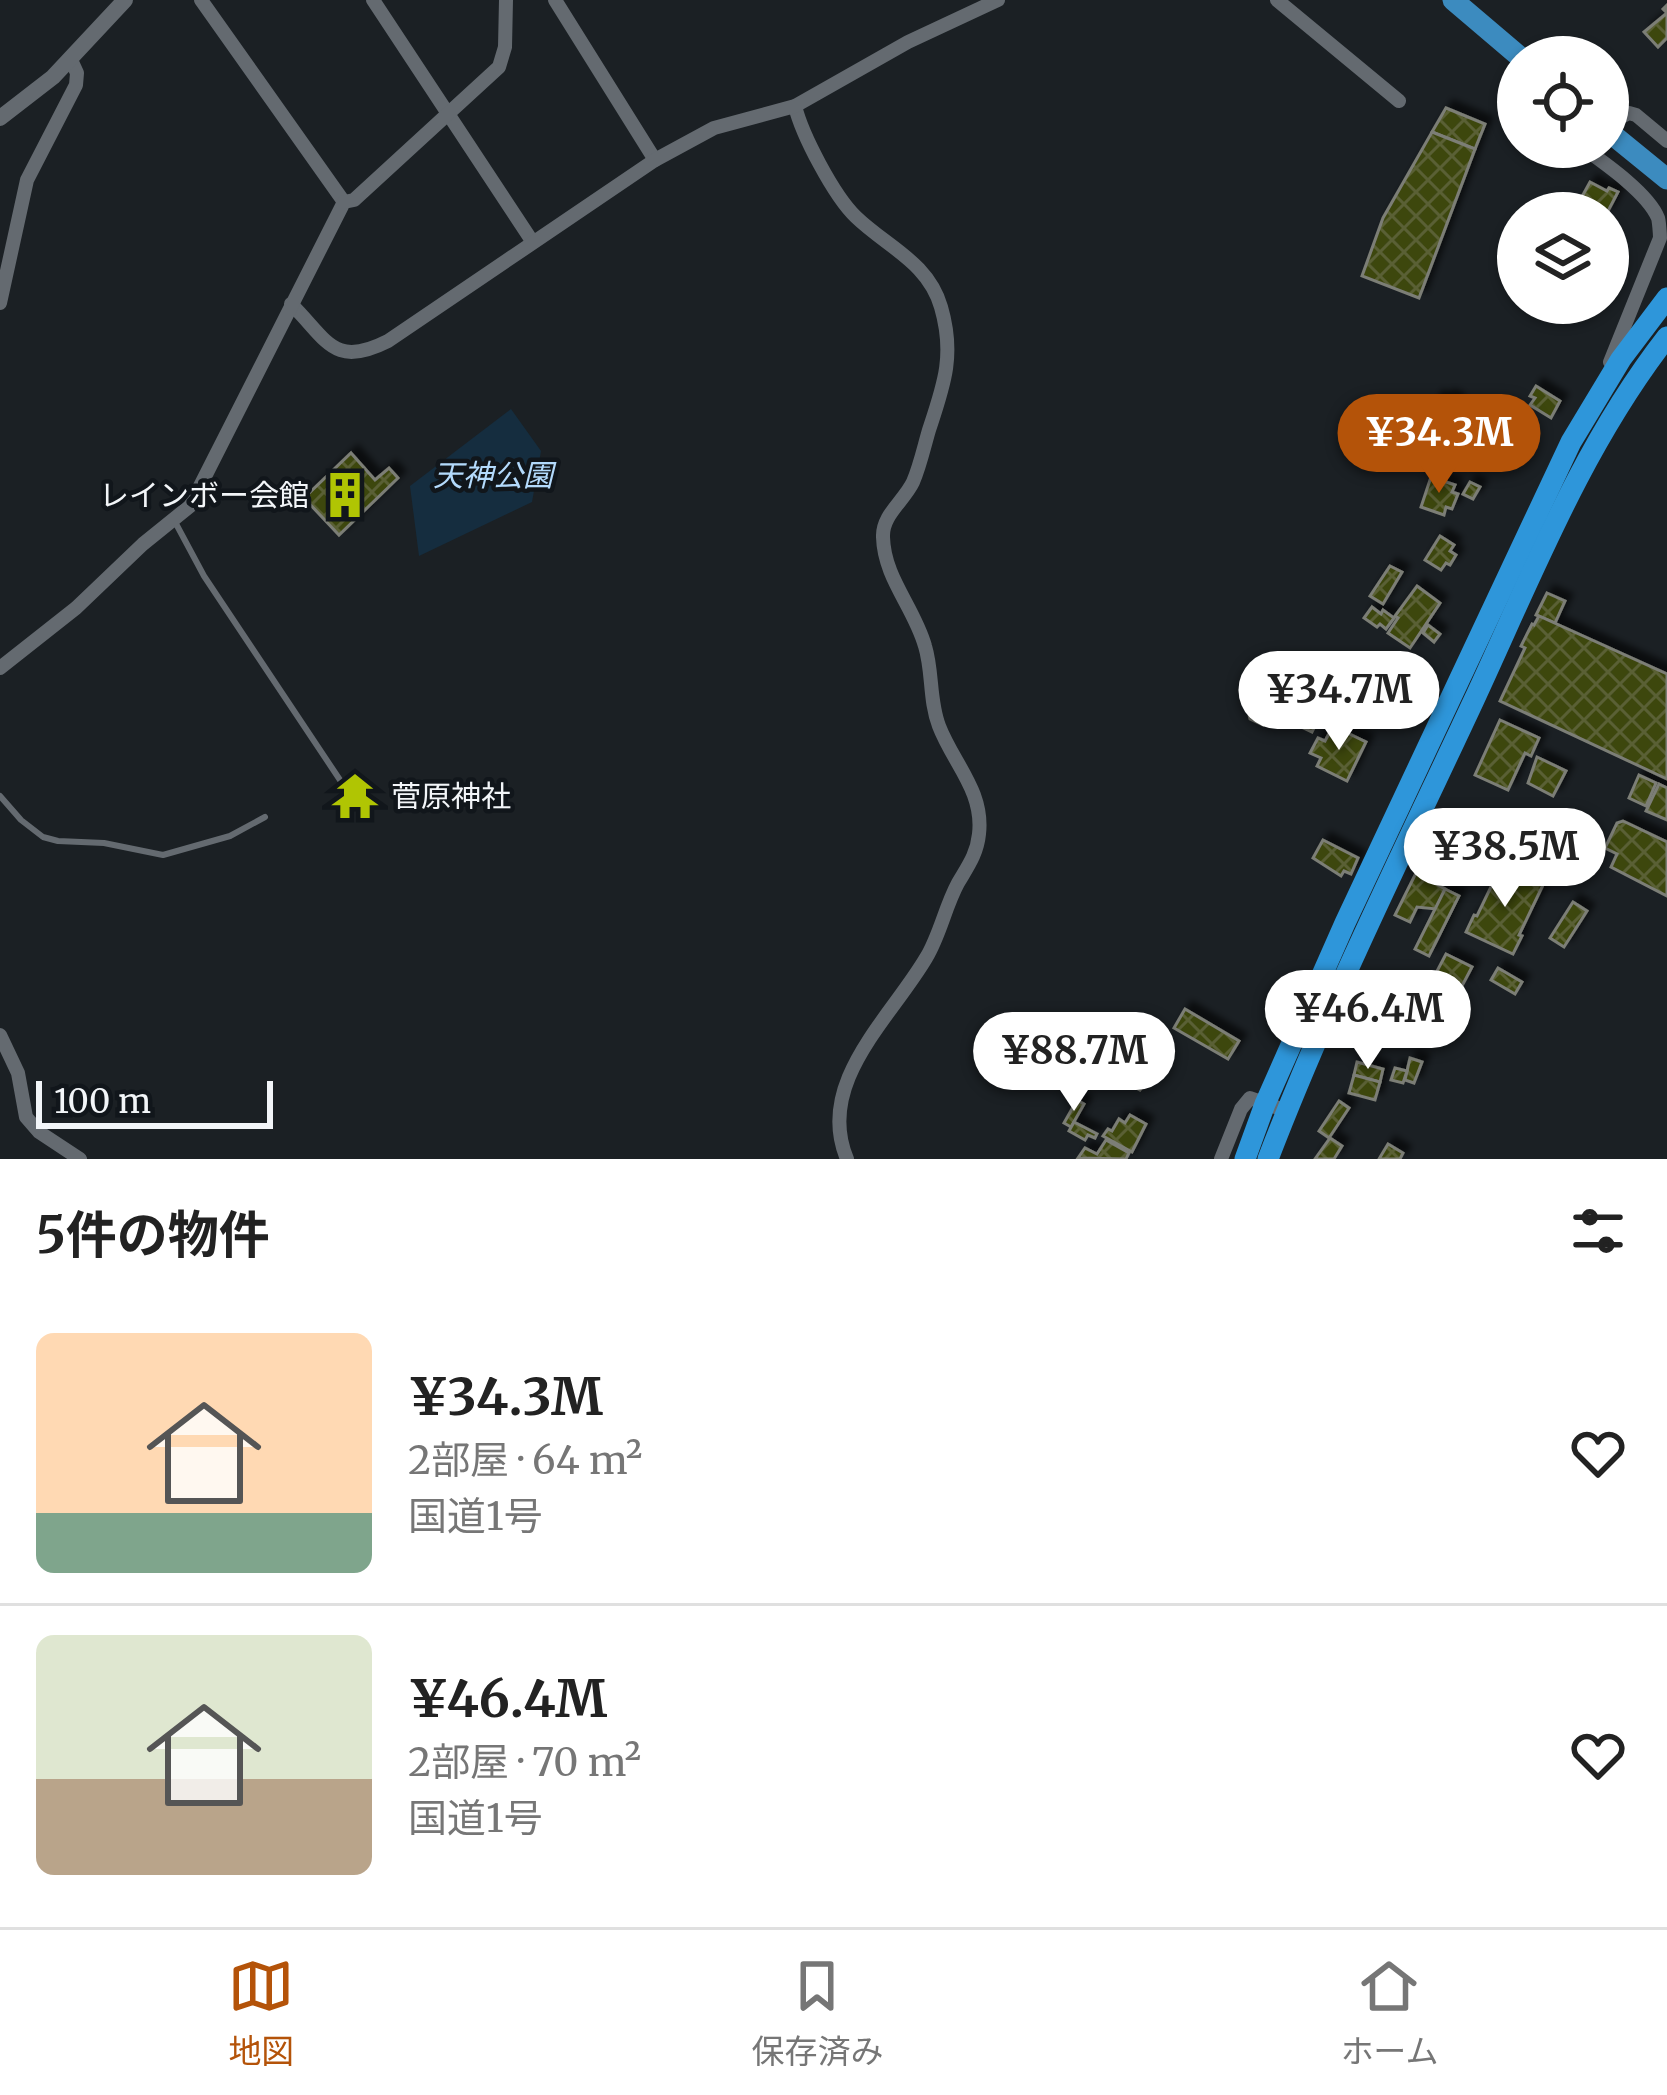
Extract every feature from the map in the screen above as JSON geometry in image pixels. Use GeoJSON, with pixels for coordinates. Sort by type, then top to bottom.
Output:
{"type":"FeatureCollection","features":[{"type":"Feature","properties":{"kind":"highway"},"geometry":{"type":"LineString","coordinates":[[1244,1159],[1276,1107],[1581,447],[1595,398],[1667,298]]}},
{"type":"Feature","properties":{"kind":"highway"},"geometry":{"type":"LineString","coordinates":[[1581,447],[1667,337]]}},
{"type":"Feature","properties":{"kind":"highway"},"geometry":{"type":"LineString","coordinates":[[1268,1159],[1276,1107]]}},
{"type":"Feature","properties":{"kind":"main road"},"geometry":{"type":"LineString","coordinates":[[1453,0],[1497,37]]}},
{"type":"Feature","properties":{"kind":"main road"},"geometry":{"type":"LineString","coordinates":[[1629,148],[1667,179]]}},
{"type":"Feature","properties":{"kind":"street"},"geometry":{"type":"LineString","coordinates":[[0,118],[71,60],[125,0]]}},
{"type":"Feature","properties":{"kind":"street"},"geometry":{"type":"LineString","coordinates":[[201,0],[344,202]]}},
{"type":"Feature","properties":{"kind":"street"},"geometry":{"type":"LineString","coordinates":[[373,0],[532,241]]}},
{"type":"Feature","properties":{"kind":"street"},"geometry":{"type":"LineString","coordinates":[[344,202],[354,200],[499,67],[506,0]]}},
{"type":"Feature","properties":{"kind":"street"},"geometry":{"type":"LineString","coordinates":[[555,0],[655,160]]}},
{"type":"Feature","properties":{"kind":"street"},"geometry":{"type":"LineString","coordinates":[[291,304],[332,348],[346,354],[367,352],[655,160],[714,128],[796,106],[908,42],[998,0]]}},
{"type":"Feature","properties":{"kind":"street"},"geometry":{"type":"LineString","coordinates":[[1277,0],[1399,101]]}},
{"type":"Feature","properties":{"kind":"street"},"geometry":{"type":"LineString","coordinates":[[0,303],[27,180],[76,85],[71,60]]}},
{"type":"Feature","properties":{"kind":"street"},"geometry":{"type":"LineString","coordinates":[[796,106],[805,135],[846,206],[924,272],[944,318],[949,362],[945,387],[914,481],[882,532],[888,566],[927,651],[937,722],[973,789],[980,830],[976,851],[929,955],[848,1076],[838,1119],[847,1159]]}},
{"type":"Feature","properties":{"kind":"street"},"geometry":{"type":"LineString","coordinates":[[1629,113],[1667,141]]}},
{"type":"Feature","properties":{"kind":"street"},"geometry":{"type":"LineString","coordinates":[[1595,398],[1660,238],[1659,219],[1647,201],[1607,168]]}},
{"type":"Feature","properties":{"kind":"street"},"geometry":{"type":"LineString","coordinates":[[0,668],[76,608],[142,544],[190,506],[344,202]]}},
{"type":"Feature","properties":{"kind":"street"},"geometry":{"type":"LineString","coordinates":[[0,1036],[18,1073],[26,1117],[39,1132],[80,1159]]}},
{"type":"Feature","properties":{"kind":"street"},"geometry":{"type":"LineString","coordinates":[[1221,1159],[1250,1098],[1276,1107]]}},
{"type":"Feature","properties":{"kind":"lane"},"geometry":{"type":"LineString","coordinates":[[174,519],[215,593],[340,780]]}},
{"type":"Feature","properties":{"kind":"lane"},"geometry":{"type":"LineString","coordinates":[[0,796],[43,837],[163,855],[230,836],[265,817]]}},
{"type":"Feature","properties":{"kind":"green space","name":"天神公園"},"geometry":{"type":"Polygon","coordinates":[[[511,409],[541,451],[532,502],[419,556],[410,486],[511,409]]]}},
{"type":"Feature","properties":{"kind":"building"},"geometry":{"type":"Polygon","coordinates":[[[1667,13],[1667,38],[1658,47],[1644,32],[1667,13]]]}},
{"type":"Feature","properties":{"kind":"building"},"geometry":{"type":"Polygon","coordinates":[[[1446,108],[1485,124],[1475,149],[1432,132],[1446,108]]]}},
{"type":"Feature","properties":{"kind":"building"},"geometry":{"type":"Polygon","coordinates":[[[1432,132],[1475,149],[1419,298],[1362,276],[1383,218],[1432,132]]]}},
{"type":"Feature","properties":{"kind":"building"},"geometry":{"type":"Polygon","coordinates":[[[1590,182],[1618,192],[1585,192],[1590,182]]]}},
{"type":"Feature","properties":{"kind":"building"},"geometry":{"type":"Polygon","coordinates":[[[1536,386],[1560,401],[1551,418],[1530,405],[1536,386]]]}},
{"type":"Feature","properties":{"kind":"building"},"geometry":{"type":"Polygon","coordinates":[[[1447,397],[1457,401],[1451,418],[1431,410],[1436,398],[1445,401],[1447,397]]]}},
{"type":"Feature","properties":{"kind":"building","name":"レインボー会館"},"geometry":{"type":"Polygon","coordinates":[[[351,453],[375,480],[389,468],[398,478],[339,535],[304,498],[351,453]]]}},
{"type":"Feature","properties":{"kind":"building"},"geometry":{"type":"Polygon","coordinates":[[[1431,477],[1455,485],[1452,492],[1458,494],[1444,515],[1421,507],[1431,477]]]}},
{"type":"Feature","properties":{"kind":"building"},"geometry":{"type":"Polygon","coordinates":[[[1470,482],[1480,487],[1473,499],[1463,494],[1470,482]]]}},
{"type":"Feature","properties":{"kind":"building"},"geometry":{"type":"Polygon","coordinates":[[[1440,536],[1454,545],[1450,551],[1456,555],[1441,570],[1425,560],[1440,536]]]}},
{"type":"Feature","properties":{"kind":"building"},"geometry":{"type":"Polygon","coordinates":[[[1390,566],[1402,572],[1383,604],[1370,596],[1390,566]]]}},
{"type":"Feature","properties":{"kind":"building"},"geometry":{"type":"Polygon","coordinates":[[[1417,586],[1440,603],[1410,648],[1388,633],[1417,586]]]}},
{"type":"Feature","properties":{"kind":"building"},"geometry":{"type":"Polygon","coordinates":[[[1547,593],[1565,601],[1555,623],[1536,615],[1547,593]]]}},
{"type":"Feature","properties":{"kind":"building"},"geometry":{"type":"Polygon","coordinates":[[[1372,607],[1394,618],[1386,629],[1364,618],[1372,607]]]}},
{"type":"Feature","properties":{"kind":"building"},"geometry":{"type":"Polygon","coordinates":[[[1539,616],[1667,674],[1667,779],[1500,701],[1525,648],[1521,646],[1539,616]]]}},
{"type":"Feature","properties":{"kind":"building"},"geometry":{"type":"Polygon","coordinates":[[[1428,625],[1440,634],[1434,642],[1423,633],[1428,625]]]}},
{"type":"Feature","properties":{"kind":"building"},"geometry":{"type":"Polygon","coordinates":[[[1257,697],[1281,704],[1273,723],[1263,725],[1250,719],[1257,697]]]}},
{"type":"Feature","properties":{"kind":"building"},"geometry":{"type":"Polygon","coordinates":[[[1285,704],[1318,720],[1312,732],[1280,717],[1285,704]]]}},
{"type":"Feature","properties":{"kind":"building"},"geometry":{"type":"Polygon","coordinates":[[[1500,720],[1539,738],[1531,756],[1525,753],[1508,790],[1475,775],[1500,720]]]}},
{"type":"Feature","properties":{"kind":"building"},"geometry":{"type":"Polygon","coordinates":[[[1333,726],[1366,742],[1347,781],[1317,766],[1321,758],[1310,753],[1318,738],[1325,741],[1333,726]]]}},
{"type":"Feature","properties":{"kind":"building"},"geometry":{"type":"Polygon","coordinates":[[[1537,757],[1566,771],[1553,796],[1528,783],[1537,757]]]}},
{"type":"Feature","properties":{"kind":"building"},"geometry":{"type":"Polygon","coordinates":[[[1639,775],[1656,783],[1646,806],[1629,798],[1639,775]]]}},
{"type":"Feature","properties":{"kind":"building"},"geometry":{"type":"Polygon","coordinates":[[[1659,784],[1667,788],[1667,820],[1646,811],[1659,784]]]}},
{"type":"Feature","properties":{"kind":"building"},"geometry":{"type":"Polygon","coordinates":[[[1623,821],[1667,842],[1667,896],[1611,867],[1617,854],[1605,848],[1617,823],[1623,821]]]}},
{"type":"Feature","properties":{"kind":"building"},"geometry":{"type":"Polygon","coordinates":[[[1536,838],[1552,846],[1545,860],[1529,852],[1536,838]]]}},
{"type":"Feature","properties":{"kind":"building"},"geometry":{"type":"Polygon","coordinates":[[[1323,840],[1358,858],[1351,874],[1344,871],[1341,876],[1313,858],[1323,840]]]}},
{"type":"Feature","properties":{"kind":"building"},"geometry":{"type":"Polygon","coordinates":[[[1425,855],[1439,862],[1433,876],[1445,889],[1436,909],[1417,907],[1410,922],[1395,915],[1425,855]]]}},
{"type":"Feature","properties":{"kind":"building"},"geometry":{"type":"Polygon","coordinates":[[[1501,866],[1543,885],[1513,954],[1466,932],[1501,866]]]}},
{"type":"Feature","properties":{"kind":"building"},"geometry":{"type":"Polygon","coordinates":[[[1445,889],[1459,896],[1429,956],[1415,949],[1445,889]]]}},
{"type":"Feature","properties":{"kind":"building"},"geometry":{"type":"Polygon","coordinates":[[[1573,902],[1587,911],[1564,947],[1550,938],[1573,902]]]}},
{"type":"Feature","properties":{"kind":"building"},"geometry":{"type":"Polygon","coordinates":[[[1446,954],[1472,967],[1462,986],[1436,973],[1446,954]]]}},
{"type":"Feature","properties":{"kind":"building"},"geometry":{"type":"Polygon","coordinates":[[[1498,968],[1522,982],[1515,994],[1491,980],[1498,968]]]}},
{"type":"Feature","properties":{"kind":"building"},"geometry":{"type":"Polygon","coordinates":[[[1185,1009],[1239,1041],[1228,1059],[1174,1028],[1185,1009]]]}},
{"type":"Feature","properties":{"kind":"building"},"geometry":{"type":"Polygon","coordinates":[[[1356,1021],[1382,1033],[1380,1039],[1354,1027],[1356,1021]]]}},
{"type":"Feature","properties":{"kind":"building"},"geometry":{"type":"Polygon","coordinates":[[[1410,1058],[1422,1062],[1414,1083],[1405,1080],[1410,1058]]]}},
{"type":"Feature","properties":{"kind":"building"},"geometry":{"type":"Polygon","coordinates":[[[1357,1062],[1383,1069],[1380,1082],[1354,1075],[1357,1062]]]}},
{"type":"Feature","properties":{"kind":"building"},"geometry":{"type":"Polygon","coordinates":[[[1395,1068],[1407,1071],[1403,1083],[1391,1080],[1395,1068]]]}},
{"type":"Feature","properties":{"kind":"building"},"geometry":{"type":"Polygon","coordinates":[[[1124,1073],[1144,1085],[1140,1090],[1120,1079],[1124,1073]]]}},
{"type":"Feature","properties":{"kind":"building"},"geometry":{"type":"Polygon","coordinates":[[[1354,1075],[1380,1082],[1375,1100],[1349,1093],[1354,1075]]]}},
{"type":"Feature","properties":{"kind":"building"},"geometry":{"type":"Polygon","coordinates":[[[1077,1100],[1084,1104],[1071,1127],[1064,1123],[1077,1100]]]}},
{"type":"Feature","properties":{"kind":"building"},"geometry":{"type":"Polygon","coordinates":[[[1339,1101],[1349,1108],[1329,1138],[1319,1131],[1339,1101]]]}},
{"type":"Feature","properties":{"kind":"building"},"geometry":{"type":"Polygon","coordinates":[[[1130,1115],[1146,1124],[1132,1152],[1103,1136],[1130,1115]]]}},
{"type":"Feature","properties":{"kind":"building"},"geometry":{"type":"Polygon","coordinates":[[[1074,1122],[1097,1134],[1095,1138],[1088,1135],[1085,1140],[1069,1131],[1074,1122]]]}},
{"type":"Feature","properties":{"kind":"building"},"geometry":{"type":"Polygon","coordinates":[[[1330,1138],[1342,1146],[1334,1159],[1315,1159],[1330,1138]]]}},
{"type":"Feature","properties":{"kind":"building"},"geometry":{"type":"Polygon","coordinates":[[[1106,1140],[1129,1153],[1126,1159],[1078,1158],[1085,1148],[1097,1154],[1106,1140]]]}},
{"type":"Feature","properties":{"kind":"building"},"geometry":{"type":"Polygon","coordinates":[[[1388,1144],[1403,1153],[1400,1159],[1379,1159],[1388,1144]]]}},
{"type":"Feature","properties":{"kind":"place","name":"レインボー会館"},"geometry":{"type":"Point","coordinates":[345,495]}},
{"type":"Feature","properties":{"kind":"place","name":"菅原神社"},"geometry":{"type":"Point","coordinates":[355,796]}}]}
